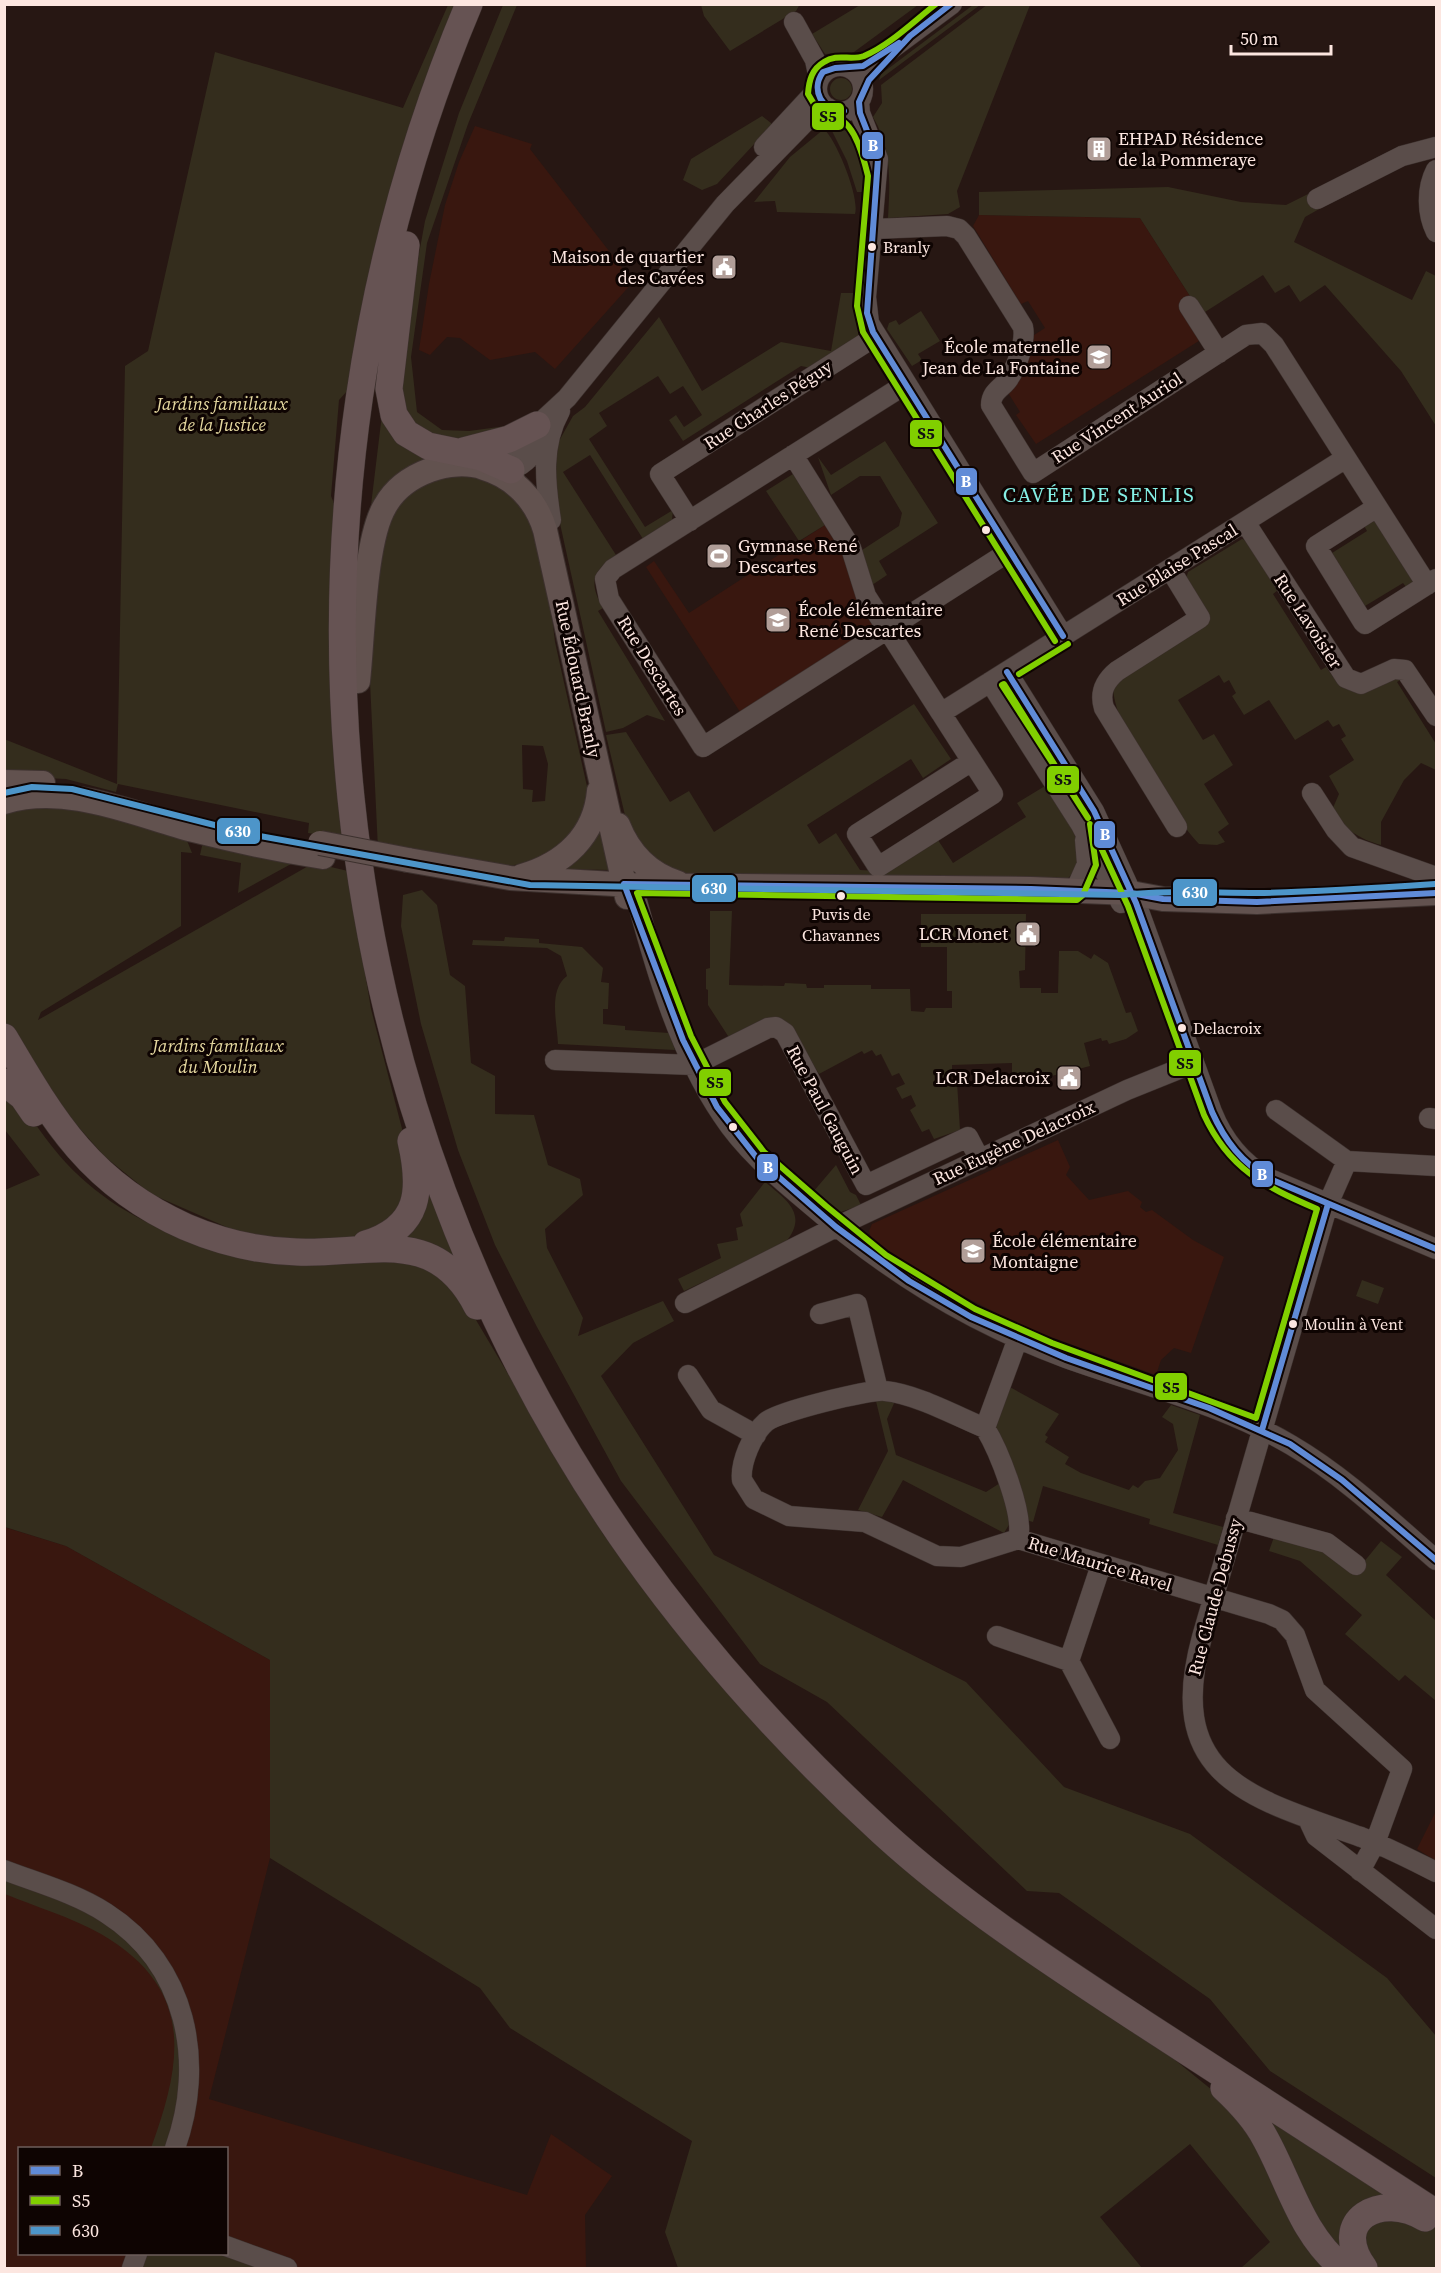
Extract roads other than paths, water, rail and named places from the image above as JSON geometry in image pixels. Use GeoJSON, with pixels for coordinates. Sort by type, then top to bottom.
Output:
{"type":"FeatureCollection","features":[{"type":"Feature","properties":{"kind":"highway"},"geometry":{"type":"LineString","coordinates":[[355,1248],[382,1238],[399,1227],[412,1208],[418,1187],[357,856],[344,728],[341,596],[351,448],[372,319],[400,202],[434,94],[469,4]]}},
{"type":"Feature","properties":{"kind":"highway"},"geometry":{"type":"LineString","coordinates":[[488,4],[444,118],[406,245],[389,318],[369,442],[358,573],[358,681],[367,813],[381,906],[403,1006],[439,1126],[475,1226],[518,1324],[585,1447],[639,1531],[714,1631],[796,1724],[884,1810],[960,1876],[1041,1936],[1437,2192]]}},
{"type":"Feature","properties":{"kind":"highway"},"geometry":{"type":"LineString","coordinates":[[406,245],[389,389],[390,403],[398,422],[413,438],[428,446],[481,457],[508,476]]}},
{"type":"Feature","properties":{"kind":"highway"},"geometry":{"type":"LineString","coordinates":[[456,452],[491,445],[543,428]]}},
{"type":"Feature","properties":{"kind":"highway"},"geometry":{"type":"LineString","coordinates":[[381,984],[419,1121],[469,1256],[524,1374],[585,1480]]}},
{"type":"Feature","properties":{"kind":"highway"},"geometry":{"type":"LineString","coordinates":[[4,1037],[47,1109],[69,1140],[99,1171],[138,1200]]}},
{"type":"Feature","properties":{"kind":"highway"},"geometry":{"type":"LineString","coordinates":[[4,1082],[23,1097],[50,1136],[74,1164],[99,1182],[191,1229],[248,1246],[298,1252],[386,1246],[412,1250],[439,1262],[458,1277],[474,1300],[526,1400],[585,1480],[636,1556],[698,1638],[763,1714],[837,1789],[907,1854],[991,1922],[1437,2213]]}},
{"type":"Feature","properties":{"kind":"highway"},"geometry":{"type":"LineString","coordinates":[[1161,2035],[1216,2080],[1248,2114],[1266,2139],[1309,2231],[1327,2254],[1343,2268]]}},
{"type":"Feature","properties":{"kind":"highway"},"geometry":{"type":"LineString","coordinates":[[1364,2268],[1356,2254],[1353,2239],[1356,2226],[1370,2211],[1396,2206],[1437,2225]]}},
{"type":"Feature","properties":{"kind":"main road"},"geometry":{"type":"LineString","coordinates":[[358,681],[373,542],[384,507],[404,483],[435,468],[470,465],[508,476]]}},
{"type":"Feature","properties":{"kind":"main road","name":"Rue Édouard Branly"},"geometry":{"type":"LineString","coordinates":[[508,476],[537,491],[551,520],[618,825],[630,891]]}},
{"type":"Feature","properties":{"kind":"main road","name":"Rue Édouard Branly"},"geometry":{"type":"LineString","coordinates":[[508,476],[536,510],[545,530],[599,776],[630,891]]}},
{"type":"Feature","properties":{"kind":"main road"},"geometry":{"type":"LineString","coordinates":[[510,878],[549,866],[577,844],[595,814],[599,776]]}},
{"type":"Feature","properties":{"kind":"main road"},"geometry":{"type":"LineString","coordinates":[[4,782],[78,787],[183,816],[322,850],[408,866],[529,894],[630,891],[1163,898],[1257,902],[1437,893]]}},
{"type":"Feature","properties":{"kind":"main road"},"geometry":{"type":"LineString","coordinates":[[4,802],[32,796],[71,798],[252,844],[322,850]]}},
{"type":"Feature","properties":{"kind":"main road"},"geometry":{"type":"LineString","coordinates":[[618,825],[631,850],[647,867],[662,877],[686,886]]}},
{"type":"Feature","properties":{"kind":"main road"},"geometry":{"type":"LineString","coordinates":[[408,866],[630,891],[686,886],[1075,891],[1125,898]]}},
{"type":"Feature","properties":{"kind":"street"},"geometry":{"type":"LineString","coordinates":[[508,476],[525,462],[543,428],[725,204],[775,134],[818,85],[825,72],[875,61],[952,4]]}},
{"type":"Feature","properties":{"kind":"street"},"geometry":{"type":"LineString","coordinates":[[794,22],[817,64],[822,102],[849,103]]}},
{"type":"Feature","properties":{"kind":"street"},"geometry":{"type":"LineString","coordinates":[[725,204],[813,114],[849,103],[910,36]]}},
{"type":"Feature","properties":{"kind":"street"},"geometry":{"type":"LineString","coordinates":[[809,46],[825,63],[843,67],[860,76],[849,103],[877,175],[866,306],[869,323],[1063,636]]}},
{"type":"Feature","properties":{"kind":"street"},"geometry":{"type":"LineString","coordinates":[[1317,199],[1402,156],[1437,147]]}},
{"type":"Feature","properties":{"kind":"street"},"geometry":{"type":"LineString","coordinates":[[1437,170],[1432,181],[1429,206],[1437,232]]}},
{"type":"Feature","properties":{"kind":"street","name":"Rue Vincent Auriol"},"geometry":{"type":"LineString","coordinates":[[873,229],[952,227],[966,236],[1023,327],[1024,337],[1011,375],[992,397],[991,405],[1032,472],[1252,332],[1266,335],[1426,585]]}},
{"type":"Feature","properties":{"kind":"street"},"geometry":{"type":"LineString","coordinates":[[1189,306],[1219,353]]}},
{"type":"Feature","properties":{"kind":"street","name":"Rue Charles Péguy"},"geometry":{"type":"LineString","coordinates":[[690,521],[660,474],[876,336]]}},
{"type":"Feature","properties":{"kind":"street","name":"Rue Descartes"},"geometry":{"type":"LineString","coordinates":[[906,384],[613,569],[605,579],[609,599],[703,747],[1010,551]]}},
{"type":"Feature","properties":{"kind":"street","name":"Rue Édouard Branly"},"geometry":{"type":"LineString","coordinates":[[543,428],[551,520]]}},
{"type":"Feature","properties":{"kind":"street"},"geometry":{"type":"LineString","coordinates":[[793,455],[851,548],[863,589],[993,794],[878,867],[857,834],[972,761]]}},
{"type":"Feature","properties":{"kind":"street","name":"Rue Blaise Pascal"},"geometry":{"type":"LineString","coordinates":[[941,713],[1346,458]]}},
{"type":"Feature","properties":{"kind":"street"},"geometry":{"type":"LineString","coordinates":[[1377,507],[1316,546],[1365,624],[1426,585]]}},
{"type":"Feature","properties":{"kind":"street","name":"Rue Lavoisier"},"geometry":{"type":"LineString","coordinates":[[1245,522],[1346,678],[1361,684],[1394,669],[1405,670],[1437,717]]}},
{"type":"Feature","properties":{"kind":"street"},"geometry":{"type":"LineString","coordinates":[[1170,569],[1200,618],[1117,671],[1106,682],[1101,696],[1104,708],[1178,827]]}},
{"type":"Feature","properties":{"kind":"street"},"geometry":{"type":"LineString","coordinates":[[998,677],[1089,821],[1125,898],[1145,930],[1215,1120],[1241,1159],[1262,1174],[1437,1249]]}},
{"type":"Feature","properties":{"kind":"street"},"geometry":{"type":"LineString","coordinates":[[1312,794],[1347,843],[1359,850],[1437,877]]}},
{"type":"Feature","properties":{"kind":"street"},"geometry":{"type":"LineString","coordinates":[[1075,891],[1087,864],[1089,821]]}},
{"type":"Feature","properties":{"kind":"street"},"geometry":{"type":"LineString","coordinates":[[1395,896],[1396,863]]}},
{"type":"Feature","properties":{"kind":"street"},"geometry":{"type":"LineString","coordinates":[[630,891],[694,1065],[717,1107],[742,1142],[836,1227],[880,1262],[924,1291],[971,1317],[1018,1338],[1262,1430],[1290,1444],[1331,1472],[1437,1560]]}},
{"type":"Feature","properties":{"kind":"street","name":"Rue Paul Gauguin"},"geometry":{"type":"LineString","coordinates":[[694,1065],[768,1028],[776,1027],[785,1033],[866,1185],[968,1137],[980,1160]]}},
{"type":"Feature","properties":{"kind":"street"},"geometry":{"type":"LineString","coordinates":[[555,1060],[694,1065]]}},
{"type":"Feature","properties":{"kind":"street","name":"Rue Eugène Delacroix"},"geometry":{"type":"LineString","coordinates":[[686,1303],[836,1227],[1127,1090],[1194,1063]]}},
{"type":"Feature","properties":{"kind":"street"},"geometry":{"type":"LineString","coordinates":[[1276,1110],[1347,1161],[1437,1166]]}},
{"type":"Feature","properties":{"kind":"street","name":"Rue Claude Debussy"},"geometry":{"type":"LineString","coordinates":[[1347,1161],[1328,1204],[1236,1518],[1192,1680],[1193,1716],[1201,1740],[1218,1767],[1245,1792],[1308,1819],[1375,1843],[1437,1872]]}},
{"type":"Feature","properties":{"kind":"street"},"geometry":{"type":"LineString","coordinates":[[820,1314],[857,1304],[878,1390]]}},
{"type":"Feature","properties":{"kind":"street"},"geometry":{"type":"LineString","coordinates":[[1018,1338],[985,1428],[902,1395],[878,1390],[781,1414],[768,1420],[756,1435],[741,1470],[743,1485],[754,1499],[789,1516],[865,1522],[924,1552],[946,1557],[968,1556],[1001,1542],[1018,1539]]}},
{"type":"Feature","properties":{"kind":"street"},"geometry":{"type":"LineString","coordinates":[[688,1375],[711,1410],[756,1435]]}},
{"type":"Feature","properties":{"kind":"street","name":"Rue Maurice Ravel"},"geometry":{"type":"LineString","coordinates":[[985,1428],[996,1449],[1017,1514],[1020,1530],[1018,1539],[1269,1614],[1286,1624],[1298,1642],[1305,1670],[1315,1690],[1402,1769],[1375,1843]]}},
{"type":"Feature","properties":{"kind":"street"},"geometry":{"type":"LineString","coordinates":[[1236,1518],[1327,1543],[1356,1565]]}},
{"type":"Feature","properties":{"kind":"street"},"geometry":{"type":"LineString","coordinates":[[1069,1661],[1101,1565]]}},
{"type":"Feature","properties":{"kind":"street"},"geometry":{"type":"LineString","coordinates":[[997,1636],[1069,1661],[1110,1739]]}},
{"type":"Feature","properties":{"kind":"street"},"geometry":{"type":"LineString","coordinates":[[1308,1819],[1316,1836],[1437,1929]]}},
{"type":"Feature","properties":{"kind":"street"},"geometry":{"type":"LineString","coordinates":[[1360,1871],[1375,1843]]}},
{"type":"Feature","properties":{"kind":"street"},"geometry":{"type":"LineString","coordinates":[[4,1870],[103,1911],[131,1933],[161,1969],[182,2015],[191,2064],[186,2111],[175,2147]]}},
{"type":"Feature","properties":{"kind":"street"},"geometry":{"type":"LineString","coordinates":[[228,2247],[288,2268]]}},
{"type":"Feature","properties":{"kind":"place","name":"EHPAD Résidence de la Pommeraye"},"geometry":{"type":"Point","coordinates":[1099,149]}},
{"type":"Feature","properties":{"kind":"place","name":"Branly"},"geometry":{"type":"Point","coordinates":[872,247]}},
{"type":"Feature","properties":{"kind":"place","name":"Maison de quartier des Cavées"},"geometry":{"type":"Point","coordinates":[724,267]}},
{"type":"Feature","properties":{"kind":"place","name":"École maternelle Jean de La Fontaine"},"geometry":{"type":"Point","coordinates":[1099,357]}},
{"type":"Feature","properties":{"kind":"place","name":"Gymnase René Descartes"},"geometry":{"type":"Point","coordinates":[719,556]}},
{"type":"Feature","properties":{"kind":"place","name":"École élémentaire René Descartes"},"geometry":{"type":"Point","coordinates":[778,620]}},
{"type":"Feature","properties":{"kind":"place","name":"Puvis de Chavannes"},"geometry":{"type":"Point","coordinates":[841,896]}},
{"type":"Feature","properties":{"kind":"place","name":"LCR Monet"},"geometry":{"type":"Point","coordinates":[1028,934]}},
{"type":"Feature","properties":{"kind":"place","name":"Delacroix"},"geometry":{"type":"Point","coordinates":[1182,1028]}},
{"type":"Feature","properties":{"kind":"place","name":"LCR Delacroix"},"geometry":{"type":"Point","coordinates":[1069,1078]}},
{"type":"Feature","properties":{"kind":"place","name":"École élémentaire Montaigne"},"geometry":{"type":"Point","coordinates":[973,1251]}},
{"type":"Feature","properties":{"kind":"place","name":"Moulin à Vent"},"geometry":{"type":"Point","coordinates":[1293,1324]}},
{"type":"Feature","properties":{"kind":"district","name":"CAVÉE DE SENLIS"},"geometry":{"type":"Point","coordinates":[1099,495]}},
{"type":"Feature","properties":{"kind":"park label","name":"Jardins familiaux de la Justice"},"geometry":{"type":"Point","coordinates":[222,414]}},
{"type":"Feature","properties":{"kind":"park label","name":"Jardins familiaux du Moulin"},"geometry":{"type":"Point","coordinates":[218,1056]}}]}
